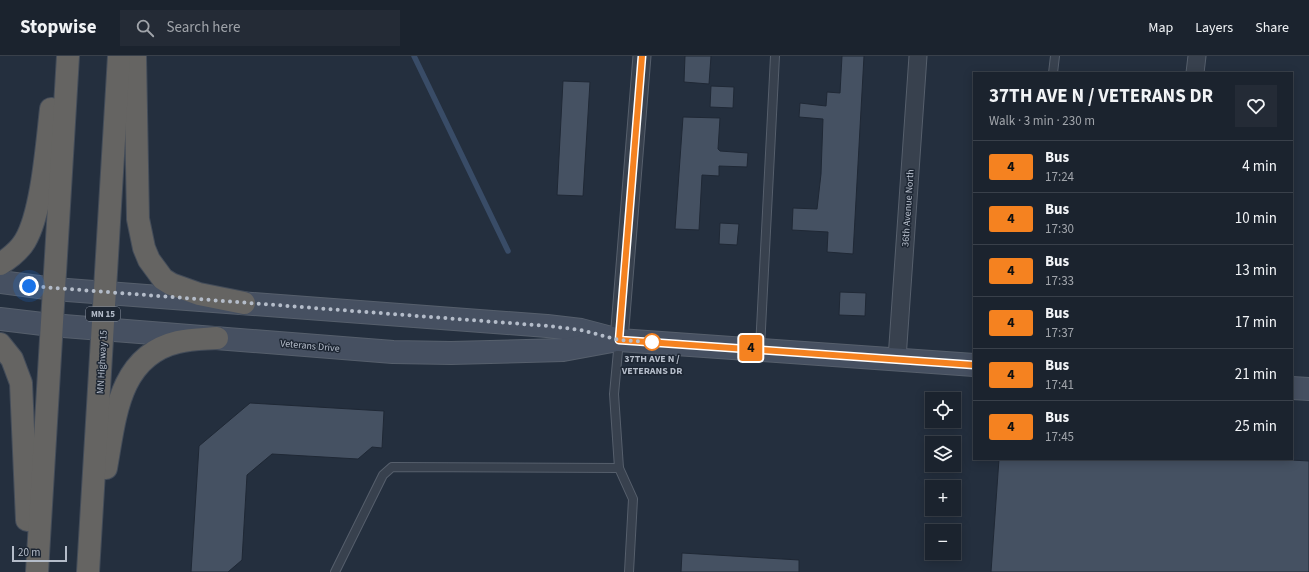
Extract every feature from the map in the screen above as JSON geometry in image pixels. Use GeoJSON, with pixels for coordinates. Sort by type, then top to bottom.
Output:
{"type":"FeatureCollection","features":[{"type":"Feature","properties":{"kind":"highway"},"geometry":{"type":"LineString","coordinates":[[0,264],[18,250],[33,224],[42,174],[59,56]]}},
{"type":"Feature","properties":{"kind":"highway"},"geometry":{"type":"LineString","coordinates":[[37,572],[68,56]]}},
{"type":"Feature","properties":{"kind":"highway","name":"MN Highway 15"},"geometry":{"type":"LineString","coordinates":[[89,564],[119,56]]}},
{"type":"Feature","properties":{"kind":"highway"},"geometry":{"type":"LineString","coordinates":[[135,56],[138,218],[144,248],[149,260],[163,278],[171,284],[199,294],[244,303]]}},
{"type":"Feature","properties":{"kind":"highway"},"geometry":{"type":"LineString","coordinates":[[89,564],[117,409],[123,389],[130,375],[139,363],[166,346],[178,342],[217,338]]}},
{"type":"Feature","properties":{"kind":"highway"},"geometry":{"type":"LineString","coordinates":[[0,344],[12,359],[21,384],[29,572]]}},
{"type":"Feature","properties":{"kind":"main road","name":"Veterans Drive"},"geometry":{"type":"LineString","coordinates":[[0,282],[54,289],[548,326],[581,330],[619,340],[760,348],[973,365]]}},
{"type":"Feature","properties":{"kind":"main road","name":"Veterans Drive"},"geometry":{"type":"LineString","coordinates":[[0,319],[51,325],[393,352],[451,354],[563,350],[619,340]]}},
{"type":"Feature","properties":{"kind":"main road"},"geometry":{"type":"LineString","coordinates":[[1293,388],[1309,389]]}},
{"type":"Feature","properties":{"kind":"street"},"geometry":{"type":"LineString","coordinates":[[619,340],[642,56]]}},
{"type":"Feature","properties":{"kind":"street","name":"36th Avenue North"},"geometry":{"type":"LineString","coordinates":[[897,359],[918,56]]}},
{"type":"Feature","properties":{"kind":"street"},"geometry":{"type":"LineString","coordinates":[[1195,72],[1197,56]]}},
{"type":"Feature","properties":{"kind":"lane"},"geometry":{"type":"LineString","coordinates":[[760,348],[775,56]]}},
{"type":"Feature","properties":{"kind":"lane"},"geometry":{"type":"LineString","coordinates":[[1054,72],[1055,56]]}},
{"type":"Feature","properties":{"kind":"lane"},"geometry":{"type":"LineString","coordinates":[[619,340],[614,394],[619,468],[633,499],[630,572]]}},
{"type":"Feature","properties":{"kind":"lane"},"geometry":{"type":"LineString","coordinates":[[335,572],[383,475],[392,467],[619,468]]}},
{"type":"Feature","properties":{"kind":"building"},"geometry":{"type":"Polygon","coordinates":[[[685,56],[711,56],[709,84],[684,82],[685,56]]]}},
{"type":"Feature","properties":{"kind":"building"},"geometry":{"type":"Polygon","coordinates":[[[842,56],[864,56],[853,254],[827,252],[828,232],[792,230],[793,208],[817,209],[821,174],[823,119],[799,117],[800,103],[826,106],[827,92],[840,93],[842,56]]]}},
{"type":"Feature","properties":{"kind":"building"},"geometry":{"type":"Polygon","coordinates":[[[563,81],[590,82],[583,196],[557,195],[563,81]]]}},
{"type":"Feature","properties":{"kind":"building"},"geometry":{"type":"Polygon","coordinates":[[[711,86],[734,87],[733,108],[710,107],[711,86]]]}},
{"type":"Feature","properties":{"kind":"building"},"geometry":{"type":"Polygon","coordinates":[[[683,117],[720,118],[718,149],[720,151],[748,153],[747,167],[719,166],[719,176],[702,175],[699,230],[675,229],[683,117]]]}},
{"type":"Feature","properties":{"kind":"building"},"geometry":{"type":"Polygon","coordinates":[[[720,223],[739,224],[737,245],[719,244],[720,223]]]}},
{"type":"Feature","properties":{"kind":"building"},"geometry":{"type":"Polygon","coordinates":[[[840,292],[866,293],[865,316],[839,315],[840,292]]]}},
{"type":"Feature","properties":{"kind":"building"},"geometry":{"type":"Polygon","coordinates":[[[250,403],[384,411],[382,448],[372,447],[358,459],[272,454],[247,475],[242,560],[228,572],[191,572],[199,446],[250,403]]]}},
{"type":"Feature","properties":{"kind":"building"},"geometry":{"type":"Polygon","coordinates":[[[999,460],[1309,461],[1309,572],[991,572],[999,460]]]}},
{"type":"Feature","properties":{"kind":"building"},"geometry":{"type":"Polygon","coordinates":[[[682,553],[799,560],[799,572],[681,572],[682,553]]]}},
{"type":"Feature","properties":{"kind":"waterway"},"geometry":{"type":"LineString","coordinates":[[414,56],[508,251]]}},
{"type":"Feature","properties":{"kind":"bus line","name":"4"},"geometry":{"type":"LineString","coordinates":[[642,56],[619,340],[760,348],[973,365]]}},
{"type":"Feature","properties":{"kind":"place","name":"37TH AVE N / VETERANS DR"},"geometry":{"type":"Point","coordinates":[652,342]}},
{"type":"Feature","properties":{"kind":"route"},"geometry":{"type":"LineString","coordinates":[[29,286],[548,326],[581,330],[619,340],[652,342]]}}]}
